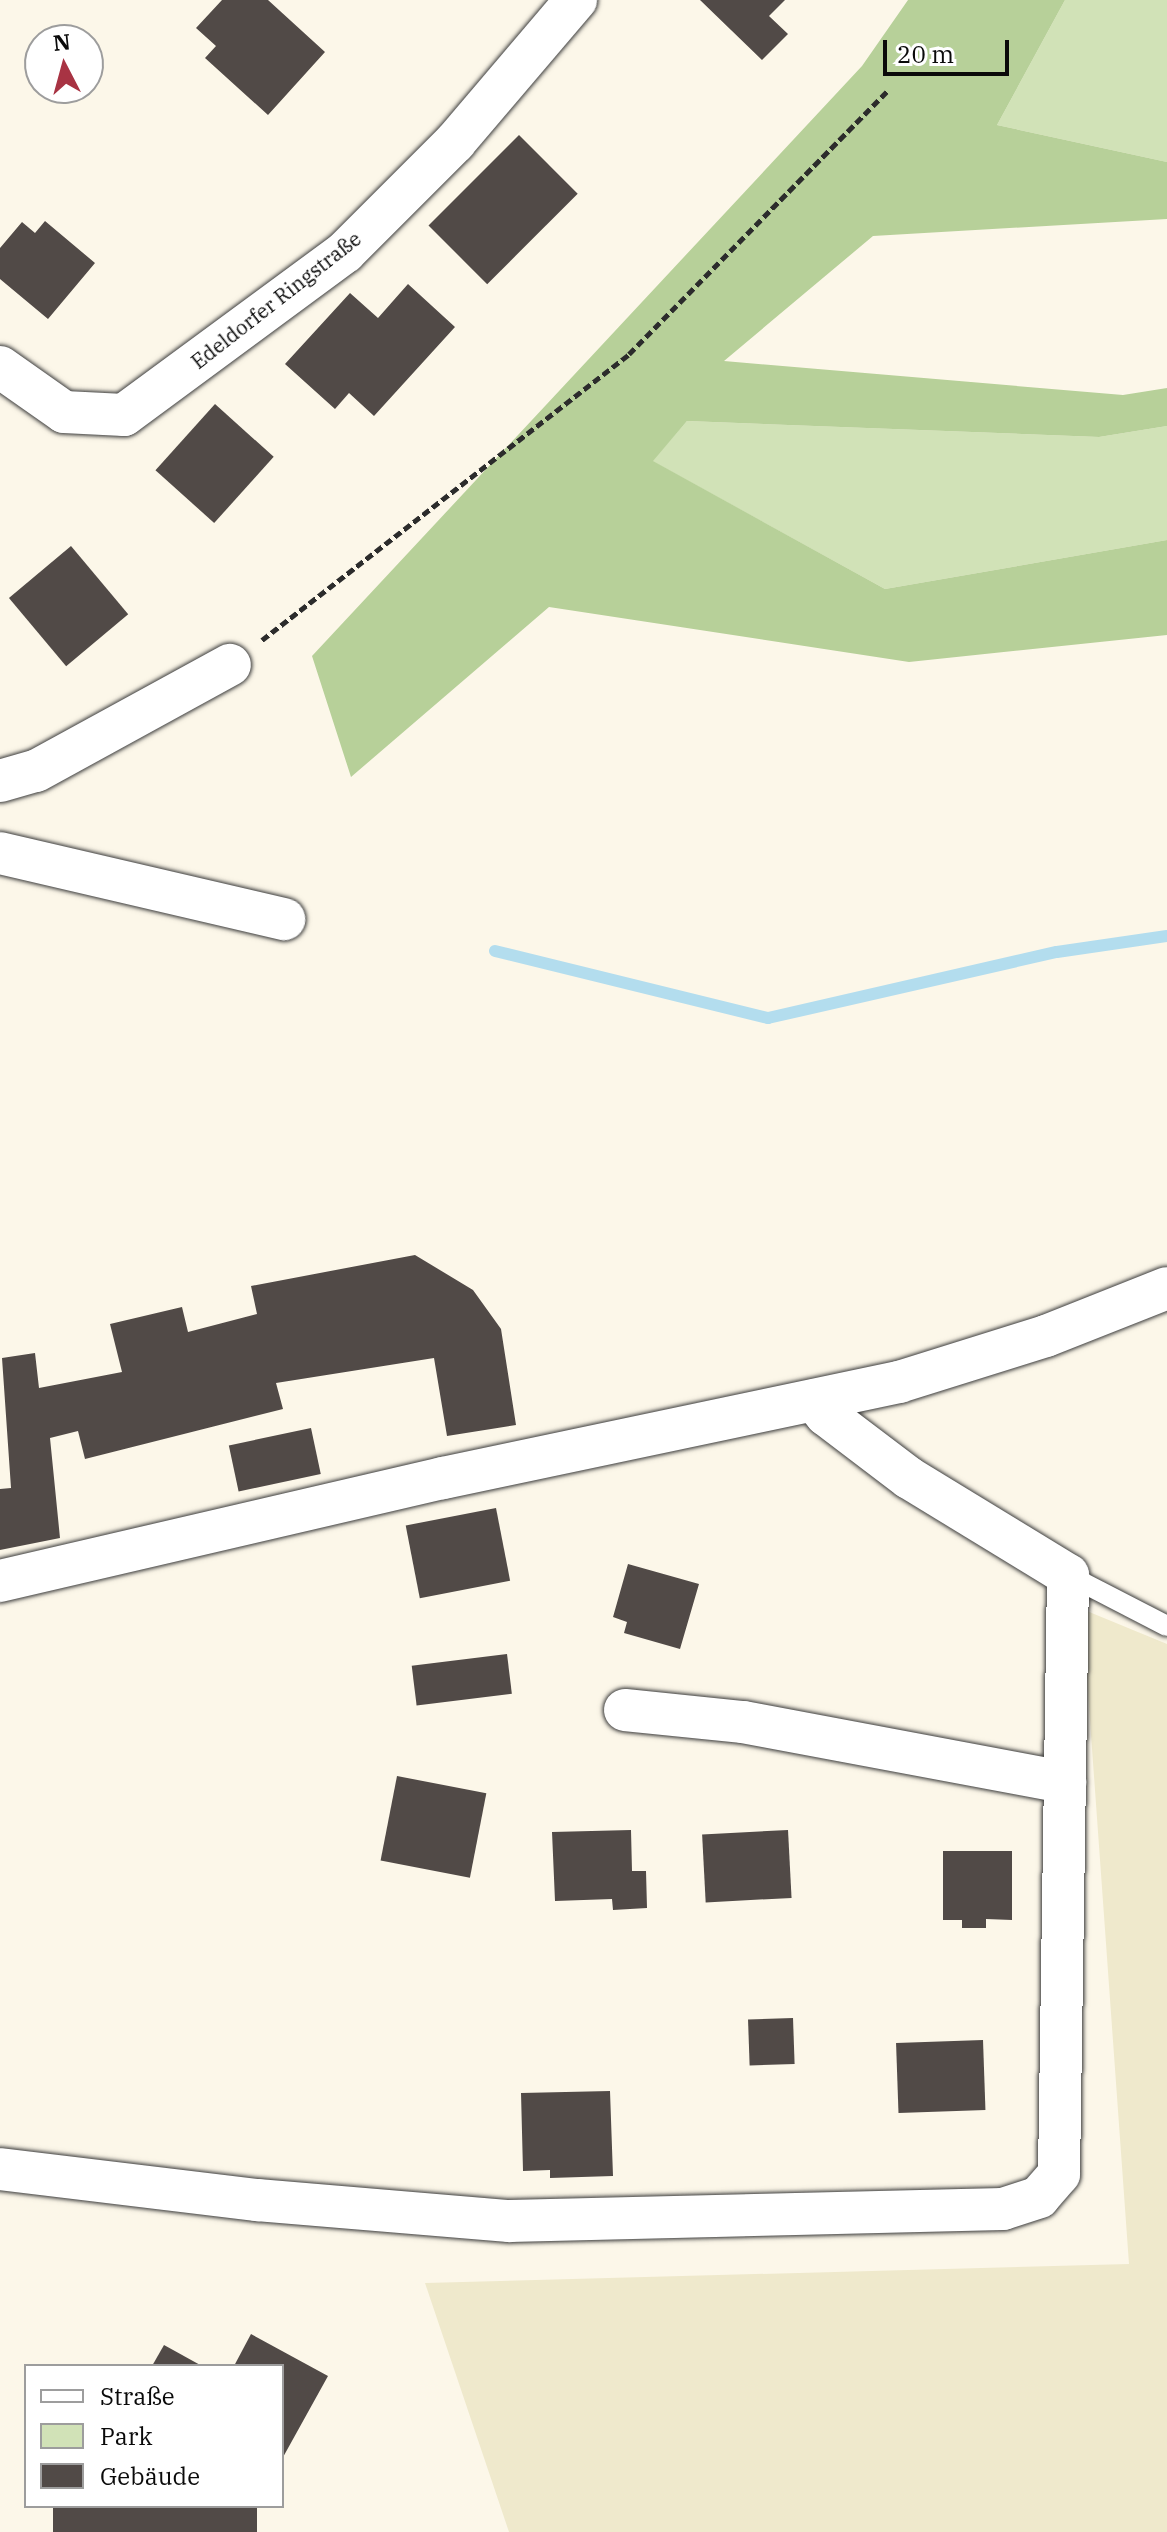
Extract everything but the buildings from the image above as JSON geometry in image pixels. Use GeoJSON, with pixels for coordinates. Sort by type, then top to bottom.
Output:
{"type":"FeatureCollection","features":[{"type":"Feature","properties":{"kind":"street","name":"Edeldorfer Ringstraße"},"geometry":{"type":"LineString","coordinates":[[0,367],[64,412],[124,415],[345,252],[455,142],[576,0]]}},
{"type":"Feature","properties":{"kind":"street"},"geometry":{"type":"LineString","coordinates":[[0,781],[36,771],[230,665]]}},
{"type":"Feature","properties":{"kind":"street"},"geometry":{"type":"LineString","coordinates":[[0,853],[284,919]]}},
{"type":"Feature","properties":{"kind":"street"},"geometry":{"type":"LineString","coordinates":[[0,1581],[443,1478],[899,1382],[1046,1336],[1167,1288]]}},
{"type":"Feature","properties":{"kind":"street"},"geometry":{"type":"LineString","coordinates":[[0,2169],[257,2200],[509,2221],[1003,2209],[1039,2197],[1059,2174],[1068,1575],[909,1478],[826,1415],[814,1400]]}},
{"type":"Feature","properties":{"kind":"street"},"geometry":{"type":"LineString","coordinates":[[625,1710],[743,1722],[1065,1782]]}},
{"type":"Feature","properties":{"kind":"lane"},"geometry":{"type":"LineString","coordinates":[[1068,1575],[1167,1626]]}},
{"type":"Feature","properties":{"kind":"path"},"geometry":{"type":"LineString","coordinates":[[230,665],[629,354],[788,187],[888,90]]}},
{"type":"Feature","properties":{"kind":"shaded area"},"geometry":{"type":"Polygon","coordinates":[[[1082,1609],[1167,1644],[1167,2532],[509,2532],[425,2283],[1129,2264],[1082,1609]]]}},
{"type":"Feature","properties":{"kind":"green space"},"geometry":{"type":"Polygon","coordinates":[[[908,0],[1065,0],[997,125],[1167,162],[1167,219],[873,236],[724,361],[1123,395],[1167,388],[1167,426],[1099,437],[687,421],[653,461],[885,589],[1167,540],[1167,635],[909,662],[549,607],[351,777],[312,656],[862,66],[908,0]]]}},
{"type":"Feature","properties":{"kind":"green space"},"geometry":{"type":"Polygon","coordinates":[[[1065,0],[1167,0],[1167,162],[997,125],[1065,0]]]}},
{"type":"Feature","properties":{"kind":"green space"},"geometry":{"type":"Polygon","coordinates":[[[687,421],[1099,437],[1167,426],[1167,540],[885,589],[652,461],[687,421]]]}},
{"type":"Feature","properties":{"kind":"waterway"},"geometry":{"type":"LineString","coordinates":[[495,951],[768,1018],[1057,952],[1167,936]]}}]}
